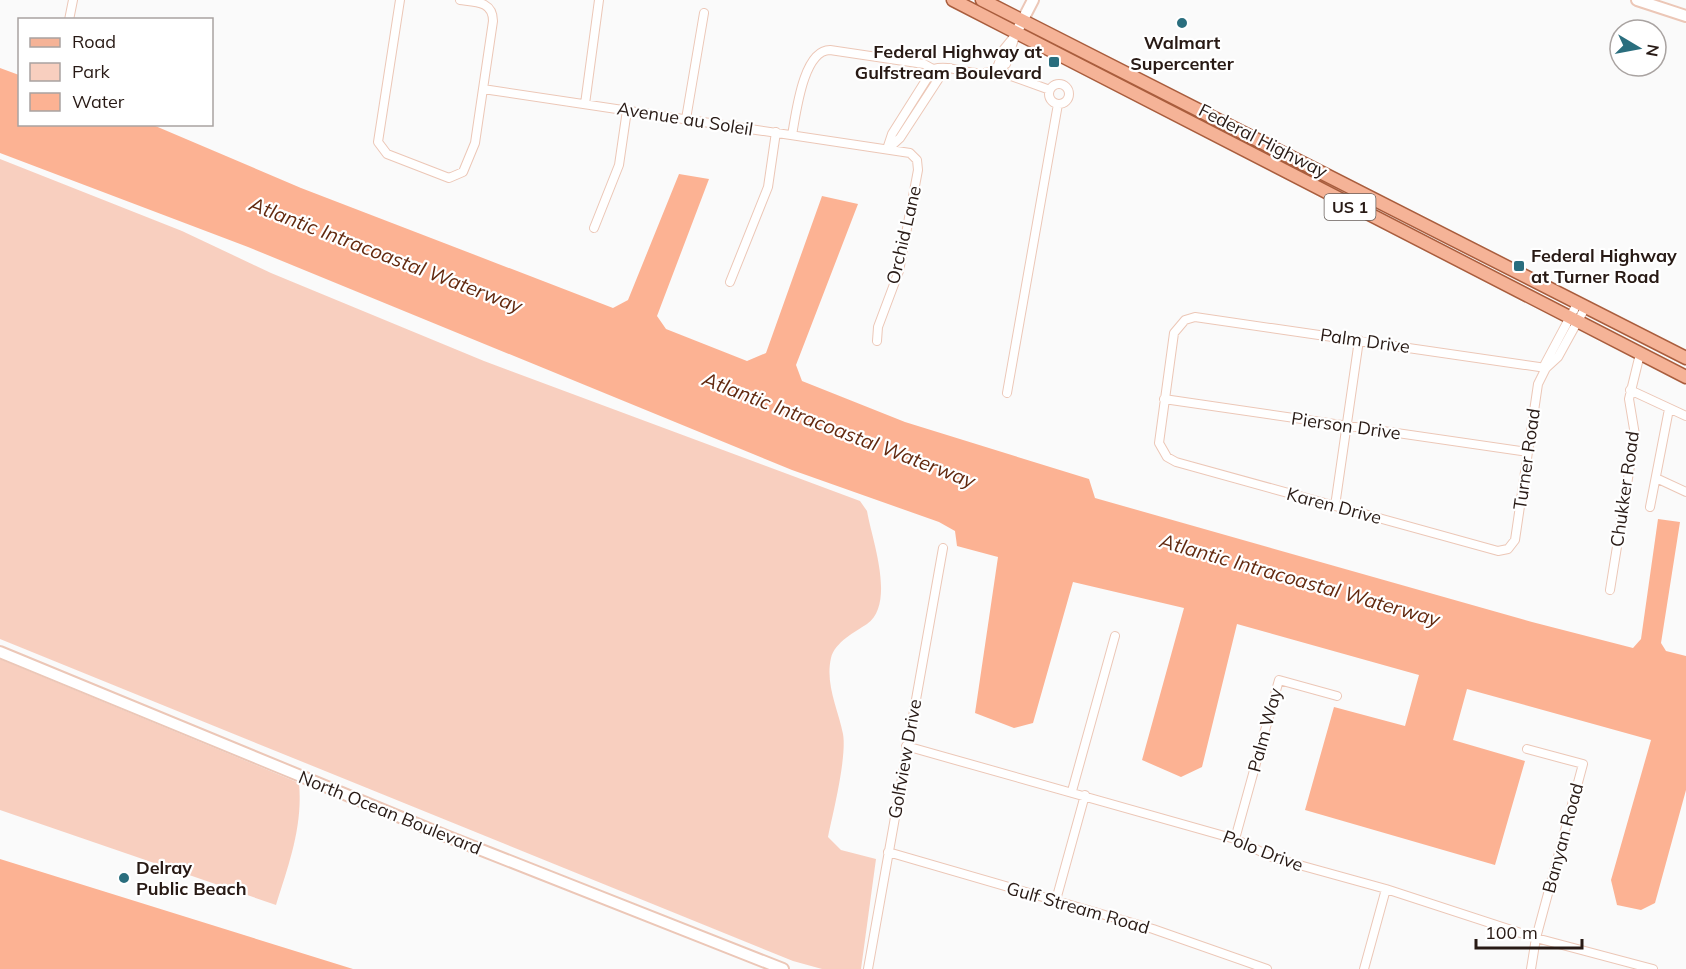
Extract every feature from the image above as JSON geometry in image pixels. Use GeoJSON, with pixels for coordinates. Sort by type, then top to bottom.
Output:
{"type":"FeatureCollection","features":[{"type":"Feature","properties":{"kind":"main road","name":"Federal Highway"},"geometry":{"type":"LineString","coordinates":[[953,0],[1219,139],[1686,377]]}},
{"type":"Feature","properties":{"kind":"main road","name":"Federal Highway"},"geometry":{"type":"LineString","coordinates":[[982,0],[1686,358]]}},
{"type":"Feature","properties":{"kind":"main road"},"geometry":{"type":"LineString","coordinates":[[1016,33],[1033,0]]}},
{"type":"Feature","properties":{"kind":"main road"},"geometry":{"type":"LineString","coordinates":[[1637,0],[1686,16]]}},
{"type":"Feature","properties":{"kind":"main road"},"geometry":{"type":"LineString","coordinates":[[1190,124],[1208,125],[1219,120]]}},
{"type":"Feature","properties":{"kind":"main road"},"geometry":{"type":"LineString","coordinates":[[1219,139],[1231,134],[1279,157],[1299,160]]}},
{"type":"Feature","properties":{"kind":"main road"},"geometry":{"type":"LineString","coordinates":[[1293,177],[1309,179],[1384,217],[1397,219],[1406,215]]}},
{"type":"Feature","properties":{"kind":"main road","name":"North Ocean Boulevard"},"geometry":{"type":"LineString","coordinates":[[0,651],[446,836],[783,969]]}},
{"type":"Feature","properties":{"kind":"street"},"geometry":{"type":"LineString","coordinates":[[69,18],[73,0]]}},
{"type":"Feature","properties":{"kind":"street"},"geometry":{"type":"LineString","coordinates":[[400,0],[377,137],[383,152],[444,177],[459,176],[475,143],[493,16],[484,4],[460,0]]}},
{"type":"Feature","properties":{"kind":"street"},"geometry":{"type":"LineString","coordinates":[[585,104],[599,0]]}},
{"type":"Feature","properties":{"kind":"street"},"geometry":{"type":"LineString","coordinates":[[686,119],[704,13]]}},
{"type":"Feature","properties":{"kind":"street"},"geometry":{"type":"LineString","coordinates":[[792,135],[797,102],[812,59],[820,51],[830,50],[924,64],[933,69],[951,67],[982,73],[1006,64],[1016,33]]}},
{"type":"Feature","properties":{"kind":"street"},"geometry":{"type":"LineString","coordinates":[[887,149],[900,138],[943,72],[951,67]]}},
{"type":"Feature","properties":{"kind":"street"},"geometry":{"type":"LineString","coordinates":[[997,68],[1011,76],[1050,90]]}},
{"type":"Feature","properties":{"kind":"street"},"geometry":{"type":"LineString","coordinates":[[887,149],[892,134],[933,69]]}},
{"type":"Feature","properties":{"kind":"street"},"geometry":{"type":"LineString","coordinates":[[1050,90],[1058,84],[1067,89],[1066,100],[1058,104]]}},
{"type":"Feature","properties":{"kind":"street","name":"Avenue au Soleil"},"geometry":{"type":"LineString","coordinates":[[483,88],[887,149]]}},
{"type":"Feature","properties":{"kind":"street"},"geometry":{"type":"LineString","coordinates":[[1050,90],[1051,99],[1058,104]]}},
{"type":"Feature","properties":{"kind":"street"},"geometry":{"type":"LineString","coordinates":[[1007,393],[1058,104]]}},
{"type":"Feature","properties":{"kind":"street"},"geometry":{"type":"LineString","coordinates":[[594,228],[619,165],[627,110]]}},
{"type":"Feature","properties":{"kind":"street"},"geometry":{"type":"LineString","coordinates":[[730,282],[768,187],[776,132]]}},
{"type":"Feature","properties":{"kind":"street","name":"Orchid Lane"},"geometry":{"type":"LineString","coordinates":[[876,341],[878,327],[906,243],[918,170],[917,160],[909,153],[887,149]]}},
{"type":"Feature","properties":{"kind":"street","name":"Turner Road"},"geometry":{"type":"LineString","coordinates":[[1508,549],[1515,540],[1538,384],[1546,368],[1545,364],[1581,306]]}},
{"type":"Feature","properties":{"kind":"street","name":"Palm Drive"},"geometry":{"type":"LineString","coordinates":[[1164,399],[1174,333],[1185,320],[1201,317],[1546,368]]}},
{"type":"Feature","properties":{"kind":"street"},"geometry":{"type":"LineString","coordinates":[[1335,506],[1359,340]]}},
{"type":"Feature","properties":{"kind":"street","name":"Chukker Road"},"geometry":{"type":"LineString","coordinates":[[1610,590],[1635,435],[1629,399],[1630,390],[1640,354]]}},
{"type":"Feature","properties":{"kind":"street"},"geometry":{"type":"LineString","coordinates":[[1630,390],[1686,416]]}},
{"type":"Feature","properties":{"kind":"street","name":"Pierson Drive"},"geometry":{"type":"LineString","coordinates":[[1164,399],[1528,452]]}},
{"type":"Feature","properties":{"kind":"street","name":"Karen Drive"},"geometry":{"type":"LineString","coordinates":[[1164,399],[1158,438],[1163,453],[1176,462],[1498,551],[1508,549]]}},
{"type":"Feature","properties":{"kind":"street"},"geometry":{"type":"LineString","coordinates":[[1650,507],[1669,409]]}},
{"type":"Feature","properties":{"kind":"street"},"geometry":{"type":"LineString","coordinates":[[1656,478],[1686,492]]}},
{"type":"Feature","properties":{"kind":"street","name":"Golfview Drive"},"geometry":{"type":"LineString","coordinates":[[868,969],[942,548]]}},
{"type":"Feature","properties":{"kind":"street"},"geometry":{"type":"LineString","coordinates":[[1072,791],[1115,636]]}},
{"type":"Feature","properties":{"kind":"street","name":"Palm Way"},"geometry":{"type":"LineString","coordinates":[[1235,839],[1279,680],[1337,696]]}},
{"type":"Feature","properties":{"kind":"street","name":"Polo Drive"},"geometry":{"type":"LineString","coordinates":[[906,746],[1072,791],[1235,839],[1274,858],[1386,889],[1536,938],[1653,969]]}},
{"type":"Feature","properties":{"kind":"street","name":"Banyan Road"},"geometry":{"type":"LineString","coordinates":[[1527,748],[1583,764],[1536,938],[1531,969]]}},
{"type":"Feature","properties":{"kind":"street"},"geometry":{"type":"LineString","coordinates":[[1056,900],[1085,795]]}},
{"type":"Feature","properties":{"kind":"street","name":"Gulf Stream Road"},"geometry":{"type":"LineString","coordinates":[[888,852],[1153,929],[1267,969]]}},
{"type":"Feature","properties":{"kind":"street"},"geometry":{"type":"LineString","coordinates":[[1364,969],[1386,889]]}},
{"type":"Feature","properties":{"kind":"green space"},"geometry":{"type":"Polygon","coordinates":[[[0,159],[182,231],[271,273],[484,361],[860,501],[867,511],[877,554],[880,570],[880,602],[876,614],[867,624],[841,642],[831,658],[831,687],[844,744],[839,785],[828,837],[841,850],[876,859],[861,969],[822,969],[793,961],[0,639],[0,159]]]}},
{"type":"Feature","properties":{"kind":"green space"},"geometry":{"type":"Polygon","coordinates":[[[0,659],[299,783],[297,830],[276,905],[0,810],[0,659]]]}},
{"type":"Feature","properties":{"kind":"water","name":"Atlantic Intracoastal Waterway"},"geometry":{"type":"Polygon","coordinates":[[[0,68],[18,75],[18,126],[155,126],[301,188],[613,308],[628,300],[679,174],[709,179],[657,316],[666,329],[747,361],[766,353],[822,196],[858,204],[796,365],[802,381],[905,422],[1089,479],[1095,498],[1532,622],[1633,648],[1641,639],[1658,519],[1680,522],[1661,643],[1666,651],[1686,656],[1686,790],[1655,903],[1641,910],[1617,905],[1611,880],[1651,740],[1467,689],[1453,740],[1525,761],[1495,865],[1305,810],[1334,707],[1405,726],[1419,675],[1237,624],[1202,767],[1181,777],[1142,760],[1184,608],[1073,582],[1033,723],[1014,728],[975,713],[998,557],[957,546],[955,531],[939,522],[792,470],[248,247],[0,153],[0,68]]]}},
{"type":"Feature","properties":{"kind":"water"},"geometry":{"type":"Polygon","coordinates":[[[0,859],[353,969],[0,969],[0,859]]]}},
{"type":"Feature","properties":{"kind":"place","name":"Walmart Supercenter"},"geometry":{"type":"Point","coordinates":[1182,23]}},
{"type":"Feature","properties":{"kind":"place","name":"Federal Highway at Gulfstream Boulevard"},"geometry":{"type":"Point","coordinates":[1054,62]}},
{"type":"Feature","properties":{"kind":"place","name":"Federal Highway at Turner Road"},"geometry":{"type":"Point","coordinates":[1519,266]}},
{"type":"Feature","properties":{"kind":"place","name":"Delray Public Beach"},"geometry":{"type":"Point","coordinates":[124,878]}}]}
